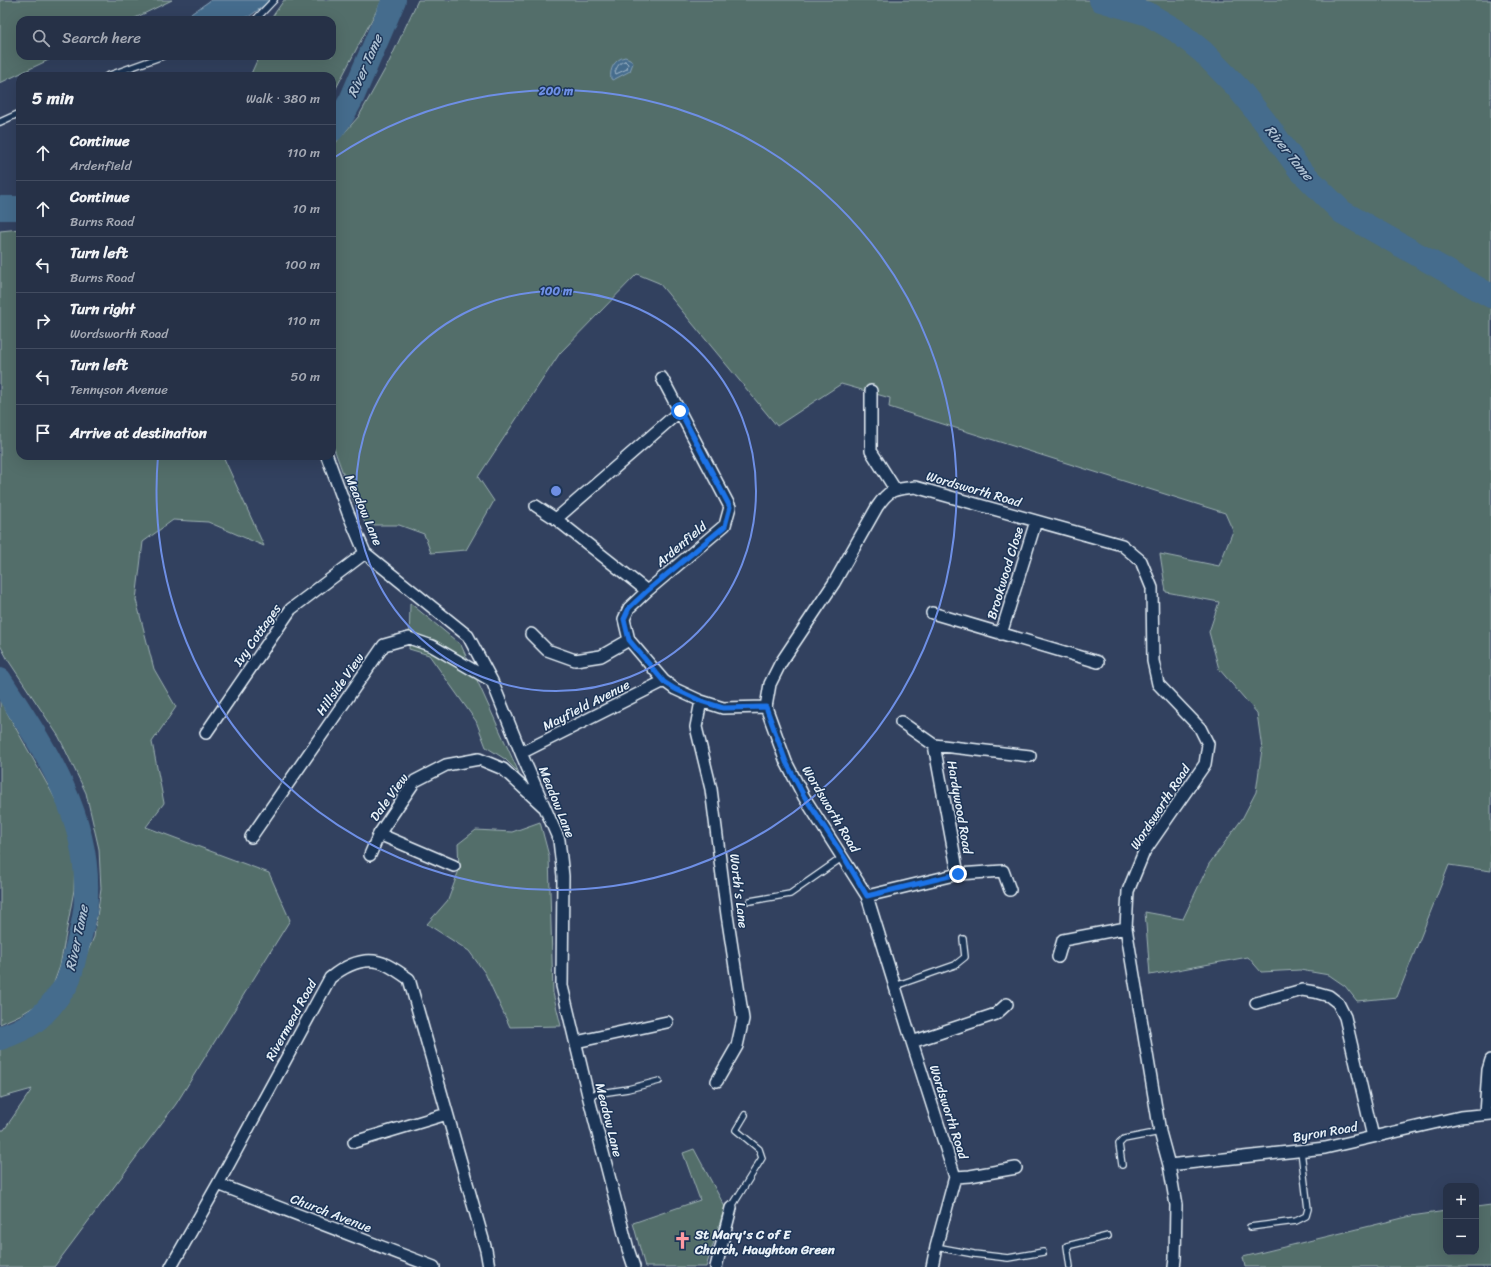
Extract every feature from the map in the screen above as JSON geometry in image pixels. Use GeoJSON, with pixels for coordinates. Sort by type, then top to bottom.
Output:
{"type":"FeatureCollection","features":[{"type":"Feature","properties":{"kind":"street","name":"Ardenfield"},"geometry":{"type":"LineString","coordinates":[[629,640],[624,619],[629,608],[647,591],[725,526],[730,507],[662,378]]}},
{"type":"Feature","properties":{"kind":"street"},"geometry":{"type":"LineString","coordinates":[[871,391],[871,451],[895,489]]}},
{"type":"Feature","properties":{"kind":"street"},"geometry":{"type":"LineString","coordinates":[[556,520],[680,411]]}},
{"type":"Feature","properties":{"kind":"street","name":"Meadow Lane"},"geometry":{"type":"LineString","coordinates":[[328,460],[348,513],[365,553],[468,636],[492,681],[521,753],[559,840],[563,876],[562,986],[588,1095],[634,1267]]}},
{"type":"Feature","properties":{"kind":"street","name":"Wordsworth Road"},"geometry":{"type":"LineString","coordinates":[[932,1267],[955,1177],[867,896],[844,857],[804,796],[786,762],[766,707],[770,684],[780,664],[834,583],[877,507],[885,496],[895,489],[915,487],[1122,545],[1141,561],[1152,588],[1153,661],[1158,684],[1200,728],[1208,744],[1205,764],[1144,852],[1128,891],[1126,928],[1160,1132],[1169,1165],[1176,1205],[1174,1267]]}},
{"type":"Feature","properties":{"kind":"street"},"geometry":{"type":"LineString","coordinates":[[536,506],[647,591]]}},
{"type":"Feature","properties":{"kind":"street","name":"Brookwood Close"},"geometry":{"type":"LineString","coordinates":[[1001,634],[1036,521]]}},
{"type":"Feature","properties":{"kind":"street","name":"Ivy Cottages"},"geometry":{"type":"LineString","coordinates":[[206,733],[291,609],[365,553]]}},
{"type":"Feature","properties":{"kind":"street","name":"Brookwood Close"},"geometry":{"type":"LineString","coordinates":[[932,613],[1098,662]]}},
{"type":"Feature","properties":{"kind":"street"},"geometry":{"type":"LineString","coordinates":[[531,634],[547,650],[575,660],[601,656],[629,640],[664,682],[675,689],[701,701],[723,708],[766,707]]}},
{"type":"Feature","properties":{"kind":"street","name":"Hillside View"},"geometry":{"type":"LineString","coordinates":[[251,837],[384,645],[409,638],[432,646],[492,681]]}},
{"type":"Feature","properties":{"kind":"street","name":"Mayfield Avenue"},"geometry":{"type":"LineString","coordinates":[[521,753],[664,682]]}},
{"type":"Feature","properties":{"kind":"street","name":"Worth's Lane"},"geometry":{"type":"LineString","coordinates":[[701,701],[696,727],[711,789],[727,914],[743,1019],[737,1046],[717,1081]]}},
{"type":"Feature","properties":{"kind":"street","name":"Hardywood Road"},"geometry":{"type":"LineString","coordinates":[[902,722],[934,745],[1030,756]]}},
{"type":"Feature","properties":{"kind":"street","name":"Hardywood Road"},"geometry":{"type":"LineString","coordinates":[[934,745],[958,874]]}},
{"type":"Feature","properties":{"kind":"street","name":"Dale View"},"geometry":{"type":"LineString","coordinates":[[370,856],[379,834],[415,781],[446,765],[479,759],[503,769],[540,805],[545,807]]}},
{"type":"Feature","properties":{"kind":"street","name":"Dale View"},"geometry":{"type":"LineString","coordinates":[[379,834],[454,866]]}},
{"type":"Feature","properties":{"kind":"street"},"geometry":{"type":"LineString","coordinates":[[867,896],[958,874],[1003,871],[1010,890]]}},
{"type":"Feature","properties":{"kind":"street"},"geometry":{"type":"LineString","coordinates":[[1058,957],[1063,940],[1126,928]]}},
{"type":"Feature","properties":{"kind":"street","name":"Rivermead Road"},"geometry":{"type":"LineString","coordinates":[[171,1267],[330,978],[347,966],[359,962],[379,962],[409,979],[486,1250],[489,1267]]}},
{"type":"Feature","properties":{"kind":"street"},"geometry":{"type":"LineString","coordinates":[[1256,1003],[1302,990],[1329,996],[1338,1004],[1345,1017],[1373,1137]]}},
{"type":"Feature","properties":{"kind":"street"},"geometry":{"type":"LineString","coordinates":[[912,1042],[996,1014],[1007,1004]]}},
{"type":"Feature","properties":{"kind":"street"},"geometry":{"type":"LineString","coordinates":[[576,1042],[667,1022]]}},
{"type":"Feature","properties":{"kind":"street","name":"Byron Road"},"geometry":{"type":"LineString","coordinates":[[1169,1165],[1301,1151],[1373,1137],[1460,1117],[1488,1114],[1488,1070],[1491,1060]]}},
{"type":"Feature","properties":{"kind":"street"},"geometry":{"type":"LineString","coordinates":[[354,1142],[448,1114]]}},
{"type":"Feature","properties":{"kind":"street"},"geometry":{"type":"LineString","coordinates":[[955,1177],[970,1176],[1016,1168]]}},
{"type":"Feature","properties":{"kind":"street","name":"Church Avenue"},"geometry":{"type":"LineString","coordinates":[[218,1184],[434,1267]]}},
{"type":"Feature","properties":{"kind":"street"},"geometry":{"type":"LineString","coordinates":[[716,1267],[731,1208]]}},
{"type":"Feature","properties":{"kind":"lane"},"geometry":{"type":"LineString","coordinates":[[259,16],[274,0]]}},
{"type":"Feature","properties":{"kind":"lane"},"geometry":{"type":"LineString","coordinates":[[118,72],[152,60]]}},
{"type":"Feature","properties":{"kind":"lane"},"geometry":{"type":"LineString","coordinates":[[0,122],[16,115]]}},
{"type":"Feature","properties":{"kind":"lane"},"geometry":{"type":"LineString","coordinates":[[750,901],[790,894],[844,857]]}},
{"type":"Feature","properties":{"kind":"lane"},"geometry":{"type":"LineString","coordinates":[[895,986],[955,965],[965,957],[963,939]]}},
{"type":"Feature","properties":{"kind":"lane"},"geometry":{"type":"LineString","coordinates":[[588,1095],[628,1089],[659,1081]]}},
{"type":"Feature","properties":{"kind":"lane"},"geometry":{"type":"LineString","coordinates":[[731,1208],[762,1158],[759,1149],[736,1130],[745,1114]]}},
{"type":"Feature","properties":{"kind":"lane"},"geometry":{"type":"LineString","coordinates":[[1122,1165],[1119,1144],[1124,1139],[1160,1132]]}},
{"type":"Feature","properties":{"kind":"lane"},"geometry":{"type":"LineString","coordinates":[[1250,1227],[1296,1221],[1306,1216],[1308,1209],[1301,1151]]}},
{"type":"Feature","properties":{"kind":"lane"},"geometry":{"type":"LineString","coordinates":[[1070,1267],[1067,1246],[1108,1236]]}},
{"type":"Feature","properties":{"kind":"lane"},"geometry":{"type":"LineString","coordinates":[[936,1247],[1008,1258],[1043,1252]]}},
{"type":"Feature","properties":{"kind":"green space"},"geometry":{"type":"Polygon","coordinates":[[[0,0],[172,0],[139,16],[16,16],[16,60],[49,60],[23,72],[16,72],[16,75],[0,83],[0,0]]]}},
{"type":"Feature","properties":{"kind":"green space"},"geometry":{"type":"Polygon","coordinates":[[[284,0],[382,0],[336,88],[336,72],[252,72],[257,60],[336,60],[336,16],[273,16],[284,0]]]}},
{"type":"Feature","properties":{"kind":"green space"},"geometry":{"type":"Polygon","coordinates":[[[418,0],[1491,0],[1491,871],[1449,865],[1397,997],[1357,1001],[1345,986],[1329,975],[1300,970],[1261,972],[1248,957],[1150,975],[1145,912],[1183,919],[1209,864],[1242,819],[1256,792],[1262,749],[1257,713],[1219,669],[1209,632],[1219,602],[1166,592],[1160,554],[1219,566],[1233,531],[1225,513],[889,407],[890,398],[841,384],[777,426],[659,283],[637,274],[560,353],[478,477],[494,501],[466,550],[431,553],[424,534],[399,525],[366,525],[350,493],[336,454],[336,142],[359,116],[389,62],[418,0]]]}},
{"type":"Feature","properties":{"kind":"green space"},"geometry":{"type":"Polygon","coordinates":[[[16,229],[16,460],[225,460],[264,546],[208,522],[173,520],[143,542],[136,600],[154,669],[176,707],[152,742],[164,803],[146,827],[269,873],[290,920],[176,1104],[54,1267],[0,1267],[0,1130],[4,1130],[32,1089],[0,1098],[0,1044],[38,1031],[57,1013],[74,983],[94,937],[101,889],[99,849],[86,793],[59,737],[8,660],[0,645],[0,231],[16,229]]]}},
{"type":"Feature","properties":{"kind":"green space"},"geometry":{"type":"Polygon","coordinates":[[[410,603],[461,645],[519,773],[505,759],[486,747],[476,721],[429,655],[409,649],[410,603]]]}},
{"type":"Feature","properties":{"kind":"green space"},"geometry":{"type":"Polygon","coordinates":[[[0,700],[66,820],[75,857],[74,890],[60,966],[52,988],[40,1003],[22,1014],[0,1024],[0,700]]]}},
{"type":"Feature","properties":{"kind":"green space"},"geometry":{"type":"Polygon","coordinates":[[[540,822],[549,856],[553,993],[561,1026],[510,1027],[485,973],[469,951],[427,924],[448,900],[459,870],[458,844],[476,830],[512,832],[540,822]]]}},
{"type":"Feature","properties":{"kind":"green space"},"geometry":{"type":"Polygon","coordinates":[[[694,1149],[725,1207],[706,1267],[645,1267],[633,1223],[700,1200],[683,1153],[694,1149]]]}},
{"type":"Feature","properties":{"kind":"green space"},"geometry":{"type":"Polygon","coordinates":[[[1491,1205],[1491,1267],[1245,1267],[1243,1257],[1411,1216],[1443,1211],[1443,1255],[1479,1255],[1479,1207],[1491,1205]]]}},
{"type":"Feature","properties":{"kind":"water"},"geometry":{"type":"Polygon","coordinates":[[[211,0],[271,0],[250,16],[188,16],[211,0]]]}},
{"type":"Feature","properties":{"kind":"water"},"geometry":{"type":"Polygon","coordinates":[[[625,57],[630,59],[633,63],[630,71],[613,80],[611,79],[612,68],[618,60],[625,57]]]}},
{"type":"Feature","properties":{"kind":"waterway","name":"River Tame"},"geometry":{"type":"LineString","coordinates":[[336,124],[351,100],[394,0]]}},
{"type":"Feature","properties":{"kind":"waterway","name":"River Tame"},"geometry":{"type":"LineString","coordinates":[[1101,0],[1148,14],[1177,31],[1203,52],[1238,88],[1300,170],[1342,212],[1491,296]]}},
{"type":"Feature","properties":{"kind":"waterway","name":"River Tame"},"geometry":{"type":"LineString","coordinates":[[0,208],[16,208]]}},
{"type":"Feature","properties":{"kind":"waterway","name":"River Tame"},"geometry":{"type":"LineString","coordinates":[[0,680],[47,756],[72,809],[80,837],[85,866],[86,896],[82,926],[71,972],[66,985],[46,1011],[33,1023],[0,1038]]}},
{"type":"Feature","properties":{"kind":"place","name":"St Mary's C of E Church, Haughton Green"},"geometry":{"type":"Point","coordinates":[682,1241]}},
{"type":"Feature","properties":{"kind":"route"},"geometry":{"type":"LineString","coordinates":[[680,411],[730,507],[725,526],[647,591],[629,608],[624,619],[629,640],[664,682],[675,689],[701,701],[723,708],[766,707],[786,762],[804,796],[844,857],[867,896],[958,874]]}}]}
